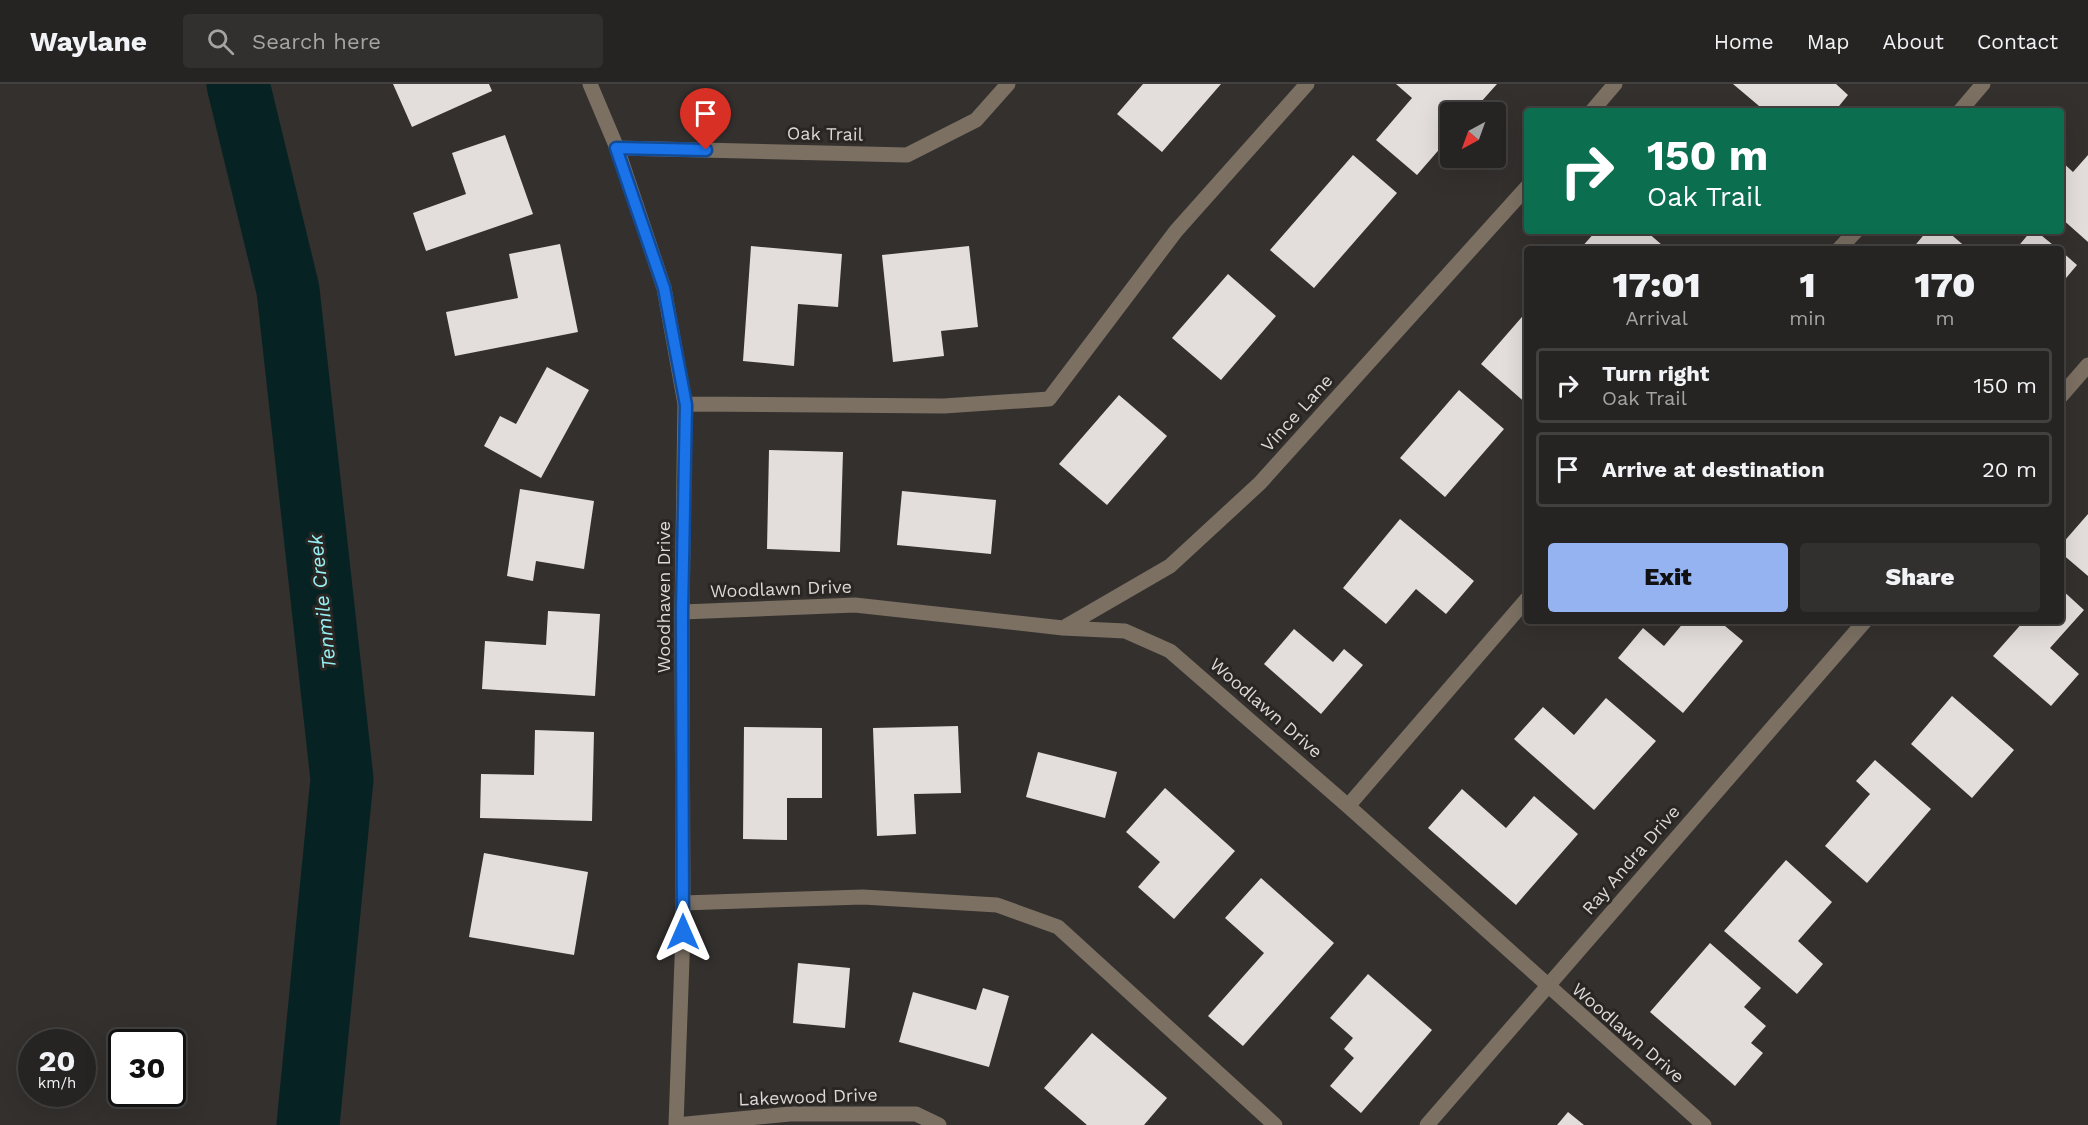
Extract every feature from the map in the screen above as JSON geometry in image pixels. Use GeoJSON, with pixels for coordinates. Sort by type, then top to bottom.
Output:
{"type":"FeatureCollection","features":[{"type":"Feature","properties":{"kind":"street","name":"Woodhaven Drive"},"geometry":{"type":"LineString","coordinates":[[590,84],[616,148],[664,288],[686,405],[682,612],[683,903],[676,1125]]}},
{"type":"Feature","properties":{"kind":"street","name":"Oak Trail"},"geometry":{"type":"LineString","coordinates":[[616,148],[908,155],[976,120],[1008,84]]}},
{"type":"Feature","properties":{"kind":"street"},"geometry":{"type":"LineString","coordinates":[[686,405],[944,406],[1049,399],[1176,231],[1307,84]]}},
{"type":"Feature","properties":{"kind":"street"},"geometry":{"type":"LineString","coordinates":[[1595,108],[1615,84]]}},
{"type":"Feature","properties":{"kind":"street"},"geometry":{"type":"LineString","coordinates":[[1963,108],[1983,84]]}},
{"type":"Feature","properties":{"kind":"street","name":"Vince Lane"},"geometry":{"type":"LineString","coordinates":[[1063,627],[1170,566],[1260,483],[1524,190]]}},
{"type":"Feature","properties":{"kind":"street"},"geometry":{"type":"LineString","coordinates":[[1842,246],[1853,234]]}},
{"type":"Feature","properties":{"kind":"street"},"geometry":{"type":"LineString","coordinates":[[2064,392],[2088,364]]}},
{"type":"Feature","properties":{"kind":"street"},"geometry":{"type":"LineString","coordinates":[[1348,806],[1524,602]]}},
{"type":"Feature","properties":{"kind":"street","name":"Woodlawn Drive"},"geometry":{"type":"LineString","coordinates":[[682,612],[855,605],[1063,627],[1125,631],[1170,651],[1348,806],[1547,987],[1704,1125]]}},
{"type":"Feature","properties":{"kind":"street","name":"Ray Andra Drive"},"geometry":{"type":"LineString","coordinates":[[1426,1125],[1862,624]]}},
{"type":"Feature","properties":{"kind":"street"},"geometry":{"type":"LineString","coordinates":[[683,903],[863,897],[997,905],[1058,927],[1275,1125]]}},
{"type":"Feature","properties":{"kind":"street","name":"Lakewood Drive"},"geometry":{"type":"LineString","coordinates":[[676,1125],[802,1114],[916,1114],[939,1125]]}},
{"type":"Feature","properties":{"kind":"building"},"geometry":{"type":"Polygon","coordinates":[[[393,84],[489,84],[492,91],[412,127],[393,84]]]}},
{"type":"Feature","properties":{"kind":"building"},"geometry":{"type":"Polygon","coordinates":[[[1143,84],[1221,84],[1162,152],[1117,114],[1143,84]]]}},
{"type":"Feature","properties":{"kind":"building"},"geometry":{"type":"Polygon","coordinates":[[[1396,84],[1497,84],[1481,102],[1440,102],[1440,149],[1417,175],[1376,140],[1412,98],[1396,84]]]}},
{"type":"Feature","properties":{"kind":"building"},"geometry":{"type":"Polygon","coordinates":[[[1733,84],[1836,84],[1848,95],[1837,108],[1761,108],[1733,84]]]}},
{"type":"Feature","properties":{"kind":"building"},"geometry":{"type":"Polygon","coordinates":[[[505,135],[533,214],[426,251],[413,213],[466,194],[452,153],[505,135]]]}},
{"type":"Feature","properties":{"kind":"building"},"geometry":{"type":"Polygon","coordinates":[[[1353,155],[1397,193],[1314,288],[1270,250],[1353,155]]]}},
{"type":"Feature","properties":{"kind":"building"},"geometry":{"type":"Polygon","coordinates":[[[2088,155],[2088,242],[2064,221],[2064,164],[2073,172],[2088,155]]]}},
{"type":"Feature","properties":{"kind":"building"},"geometry":{"type":"Polygon","coordinates":[[[1593,234],[1649,234],[1662,245],[1661,246],[1583,246],[1593,234]]]}},
{"type":"Feature","properties":{"kind":"building"},"geometry":{"type":"Polygon","coordinates":[[[1924,234],[1950,234],[1964,246],[1914,246],[1924,234]]]}},
{"type":"Feature","properties":{"kind":"building"},"geometry":{"type":"Polygon","coordinates":[[[2028,234],[2040,234],[2054,246],[2018,246],[2028,234]]]}},
{"type":"Feature","properties":{"kind":"building"},"geometry":{"type":"Polygon","coordinates":[[[560,244],[578,332],[455,356],[446,312],[518,298],[509,254],[560,244]]]}},
{"type":"Feature","properties":{"kind":"building"},"geometry":{"type":"Polygon","coordinates":[[[751,246],[842,254],[838,307],[798,304],[794,366],[743,361],[751,246]]]}},
{"type":"Feature","properties":{"kind":"building"},"geometry":{"type":"Polygon","coordinates":[[[969,246],[978,327],[941,331],[944,356],[893,362],[882,255],[969,246]]]}},
{"type":"Feature","properties":{"kind":"building"},"geometry":{"type":"Polygon","coordinates":[[[2064,254],[2077,265],[2064,280],[2064,254]]]}},
{"type":"Feature","properties":{"kind":"building"},"geometry":{"type":"Polygon","coordinates":[[[1228,274],[1276,316],[1221,380],[1172,338],[1228,274]]]}},
{"type":"Feature","properties":{"kind":"building"},"geometry":{"type":"Polygon","coordinates":[[[1524,314],[1524,401],[1481,364],[1524,314]]]}},
{"type":"Feature","properties":{"kind":"building"},"geometry":{"type":"Polygon","coordinates":[[[547,367],[589,390],[541,478],[484,446],[500,416],[516,424],[547,367]]]}},
{"type":"Feature","properties":{"kind":"building"},"geometry":{"type":"Polygon","coordinates":[[[1459,390],[1504,429],[1445,497],[1400,458],[1459,390]]]}},
{"type":"Feature","properties":{"kind":"building"},"geometry":{"type":"Polygon","coordinates":[[[1119,395],[1167,436],[1107,505],[1059,464],[1119,395]]]}},
{"type":"Feature","properties":{"kind":"building"},"geometry":{"type":"Polygon","coordinates":[[[769,450],[843,452],[840,552],[767,549],[769,450]]]}},
{"type":"Feature","properties":{"kind":"building"},"geometry":{"type":"Polygon","coordinates":[[[520,489],[594,501],[584,569],[536,561],[533,581],[507,576],[520,489]]]}},
{"type":"Feature","properties":{"kind":"building"},"geometry":{"type":"Polygon","coordinates":[[[902,491],[996,500],[991,554],[897,545],[902,491]]]}},
{"type":"Feature","properties":{"kind":"building"},"geometry":{"type":"Polygon","coordinates":[[[2088,514],[2088,576],[2064,556],[2064,542],[2088,514]]]}},
{"type":"Feature","properties":{"kind":"building"},"geometry":{"type":"Polygon","coordinates":[[[1400,519],[1474,581],[1446,614],[1416,589],[1386,624],[1343,588],[1400,519]]]}},
{"type":"Feature","properties":{"kind":"building"},"geometry":{"type":"Polygon","coordinates":[[[2064,592],[2084,610],[2050,648],[2079,674],[2051,706],[1993,656],[2021,624],[2064,624],[2064,592]]]}},
{"type":"Feature","properties":{"kind":"building"},"geometry":{"type":"Polygon","coordinates":[[[548,611],[600,614],[595,696],[482,689],[485,641],[546,645],[548,611]]]}},
{"type":"Feature","properties":{"kind":"building"},"geometry":{"type":"Polygon","coordinates":[[[1682,624],[1723,624],[1743,641],[1683,713],[1618,658],[1643,628],[1664,646],[1682,624]]]}},
{"type":"Feature","properties":{"kind":"building"},"geometry":{"type":"Polygon","coordinates":[[[1294,629],[1333,662],[1344,649],[1363,665],[1321,714],[1264,664],[1294,629]]]}},
{"type":"Feature","properties":{"kind":"building"},"geometry":{"type":"Polygon","coordinates":[[[1952,696],[2014,750],[1972,798],[1911,744],[1952,696]]]}},
{"type":"Feature","properties":{"kind":"building"},"geometry":{"type":"Polygon","coordinates":[[[1606,698],[1656,741],[1594,810],[1514,739],[1543,707],[1574,735],[1606,698]]]}},
{"type":"Feature","properties":{"kind":"building"},"geometry":{"type":"Polygon","coordinates":[[[958,726],[961,793],[914,794],[916,834],[877,836],[873,728],[958,726]]]}},
{"type":"Feature","properties":{"kind":"building"},"geometry":{"type":"Polygon","coordinates":[[[744,727],[822,728],[822,798],[787,798],[787,840],[743,839],[744,727]]]}},
{"type":"Feature","properties":{"kind":"building"},"geometry":{"type":"Polygon","coordinates":[[[535,730],[594,732],[592,821],[480,818],[481,774],[534,775],[535,730]]]}},
{"type":"Feature","properties":{"kind":"building"},"geometry":{"type":"Polygon","coordinates":[[[1038,752],[1117,772],[1105,818],[1026,797],[1038,752]]]}},
{"type":"Feature","properties":{"kind":"building"},"geometry":{"type":"Polygon","coordinates":[[[1875,760],[1931,809],[1867,883],[1825,846],[1870,794],[1856,781],[1875,760]]]}},
{"type":"Feature","properties":{"kind":"building"},"geometry":{"type":"Polygon","coordinates":[[[1165,788],[1235,851],[1174,919],[1138,887],[1160,862],[1126,832],[1165,788]]]}},
{"type":"Feature","properties":{"kind":"building"},"geometry":{"type":"Polygon","coordinates":[[[1462,789],[1506,828],[1534,796],[1578,834],[1516,905],[1428,828],[1462,789]]]}},
{"type":"Feature","properties":{"kind":"building"},"geometry":{"type":"Polygon","coordinates":[[[484,853],[588,872],[574,955],[469,937],[484,853]]]}},
{"type":"Feature","properties":{"kind":"building"},"geometry":{"type":"Polygon","coordinates":[[[1786,860],[1832,902],[1798,941],[1823,964],[1797,994],[1724,931],[1786,860]]]}},
{"type":"Feature","properties":{"kind":"building"},"geometry":{"type":"Polygon","coordinates":[[[1261,878],[1334,943],[1243,1046],[1208,1016],[1264,953],[1225,918],[1261,878]]]}},
{"type":"Feature","properties":{"kind":"building"},"geometry":{"type":"Polygon","coordinates":[[[1710,943],[1761,988],[1744,1007],[1766,1026],[1751,1043],[1763,1053],[1735,1086],[1650,1012],[1710,943]]]}},
{"type":"Feature","properties":{"kind":"building"},"geometry":{"type":"Polygon","coordinates":[[[798,963],[850,968],[845,1028],[793,1023],[798,963]]]}},
{"type":"Feature","properties":{"kind":"building"},"geometry":{"type":"Polygon","coordinates":[[[1368,974],[1432,1030],[1361,1113],[1330,1086],[1354,1058],[1344,1049],[1353,1038],[1330,1018],[1368,974]]]}},
{"type":"Feature","properties":{"kind":"building"},"geometry":{"type":"Polygon","coordinates":[[[983,988],[1009,996],[989,1067],[899,1042],[913,992],[976,1010],[983,988]]]}},
{"type":"Feature","properties":{"kind":"building"},"geometry":{"type":"Polygon","coordinates":[[[1092,1033],[1167,1098],[1144,1125],[1087,1125],[1044,1088],[1092,1033]]]}},
{"type":"Feature","properties":{"kind":"building"},"geometry":{"type":"Polygon","coordinates":[[[1568,1112],[1584,1125],[1557,1125],[1568,1112]]]}},
{"type":"Feature","properties":{"kind":"waterway","name":"Tenmile Creek"},"geometry":{"type":"LineString","coordinates":[[238,84],[288,290],[342,779],[308,1125]]}},
{"type":"Feature","properties":{"kind":"route"},"geometry":{"type":"LineString","coordinates":[[683,932],[682,612],[686,405],[664,288],[616,148],[706,150]]}}]}
